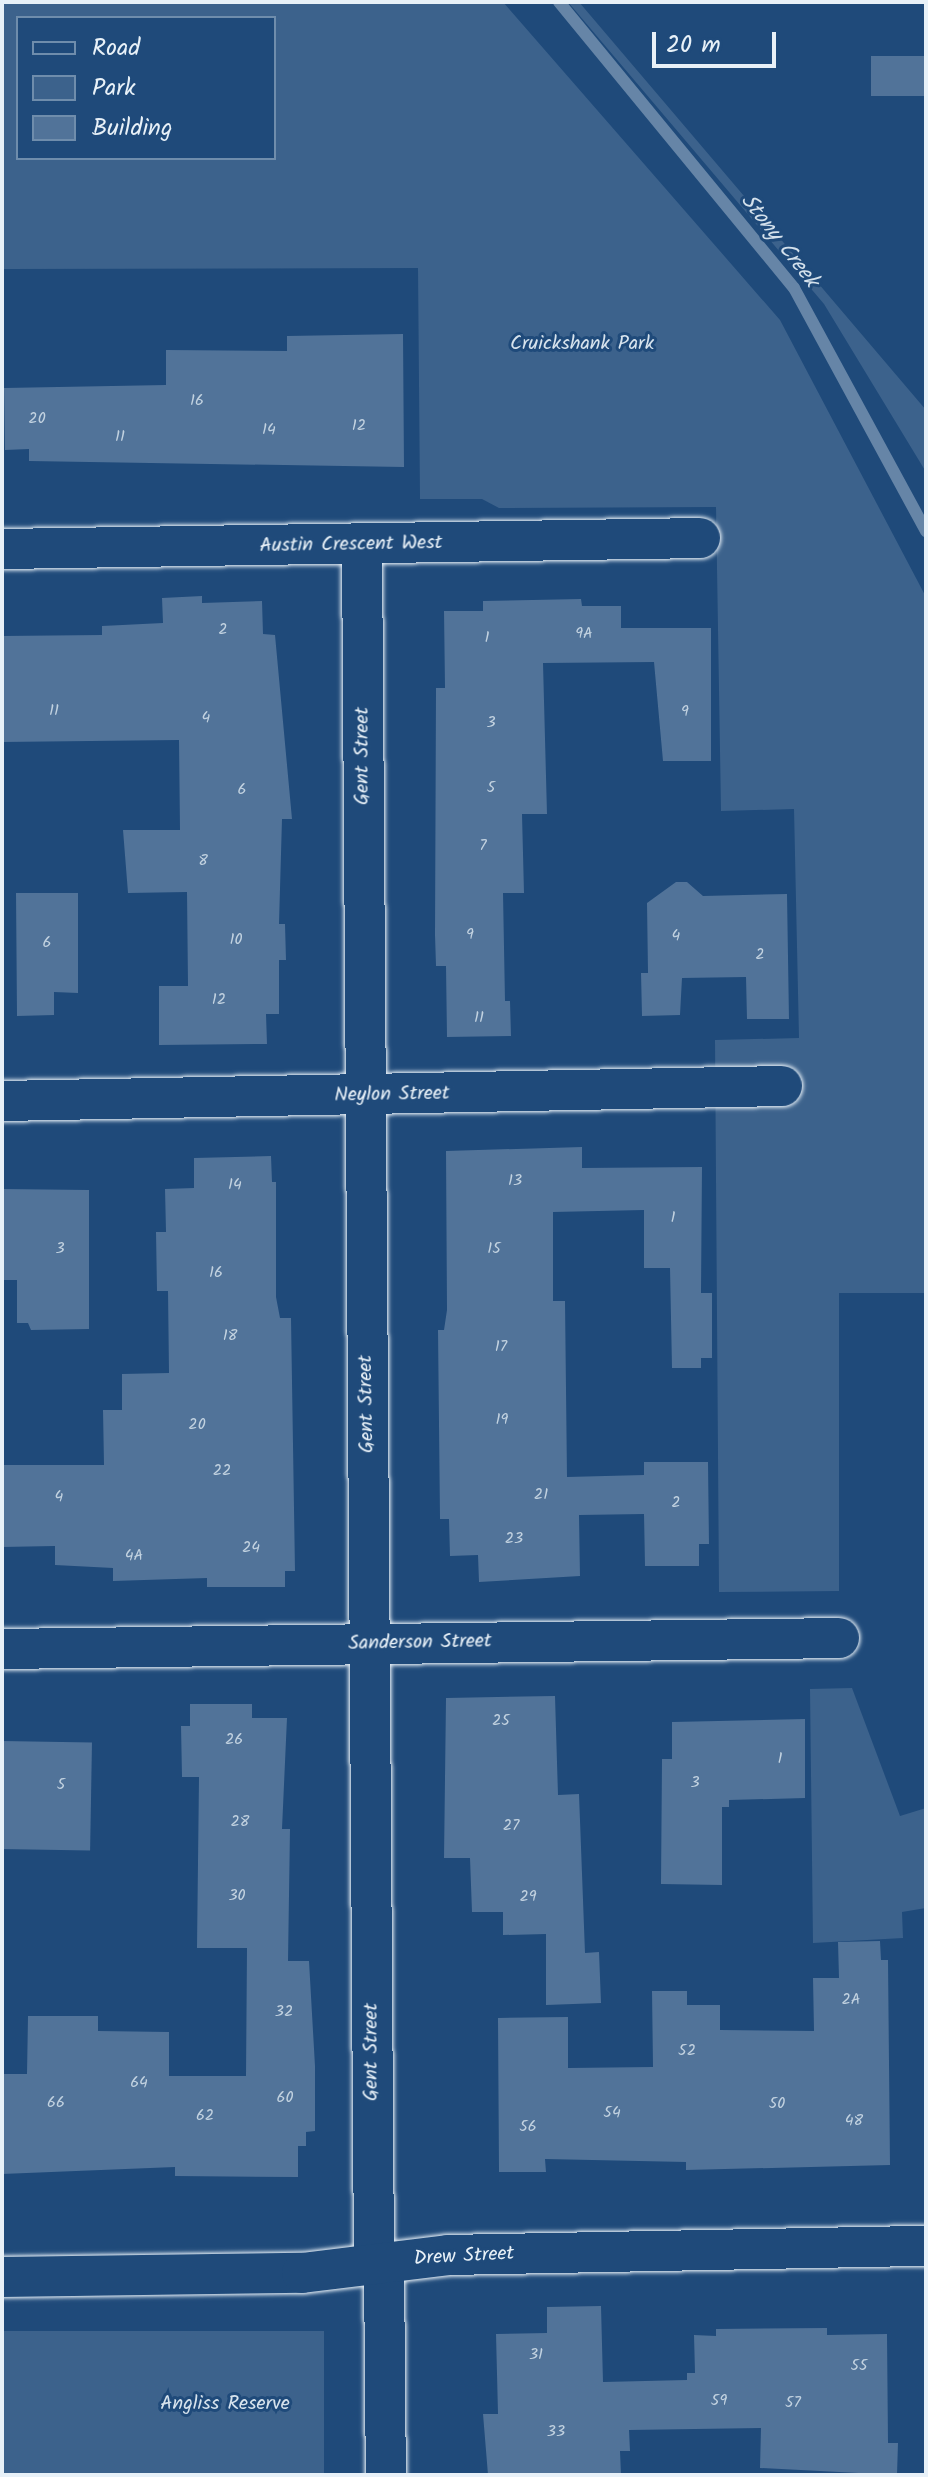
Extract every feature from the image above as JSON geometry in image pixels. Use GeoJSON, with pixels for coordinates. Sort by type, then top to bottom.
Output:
{"type":"FeatureCollection","features":[{"type":"Feature","properties":{"kind":"street","name":"Austin Crescent West"},"geometry":{"type":"LineString","coordinates":[[2,549],[700,538]]}},
{"type":"Feature","properties":{"kind":"street","name":"Gent Street"},"geometry":{"type":"LineString","coordinates":[[362,545],[369,1644],[379,2264],[386,2475]]}},
{"type":"Feature","properties":{"kind":"street","name":"Neylon Street"},"geometry":{"type":"LineString","coordinates":[[2,1101],[782,1086]]}},
{"type":"Feature","properties":{"kind":"street","name":"Sanderson Street"},"geometry":{"type":"LineString","coordinates":[[2,1649],[839,1638]]}},
{"type":"Feature","properties":{"kind":"street","name":"Drew Street"},"geometry":{"type":"LineString","coordinates":[[2,2277],[302,2273],[448,2255],[926,2246]]}},
{"type":"Feature","properties":{"kind":"green space","name":"Cruickshank Park"},"geometry":{"type":"Polygon","coordinates":[[[2,2],[503,2],[780,320],[926,597],[926,1293],[839,1293],[839,1591],[719,1592],[715,1040],[799,1038],[794,809],[721,811],[716,507],[499,508],[482,499],[420,499],[418,268],[2,269],[2,2]]]}},
{"type":"Feature","properties":{"kind":"green space"},"geometry":{"type":"Polygon","coordinates":[[[568,2],[579,2],[926,410],[926,472],[824,304],[568,2]]]}},
{"type":"Feature","properties":{"kind":"green space"},"geometry":{"type":"Polygon","coordinates":[[[852,1688],[900,1816],[926,1808],[926,1908],[902,1912],[903,1938],[813,1943],[810,1689],[852,1688]]]}},
{"type":"Feature","properties":{"kind":"green space","name":"Angliss Reserve"},"geometry":{"type":"Polygon","coordinates":[[[2,2331],[324,2331],[324,2475],[2,2475],[2,2331]]]}},
{"type":"Feature","properties":{"kind":"building"},"geometry":{"type":"Polygon","coordinates":[[[871,56],[926,56],[926,96],[871,96],[871,56]]]}},
{"type":"Feature","properties":{"kind":"building"},"geometry":{"type":"Polygon","coordinates":[[[403,334],[404,467],[29,461],[29,449],[5,450],[4,388],[166,385],[166,350],[287,351],[287,336],[403,334]]]}},
{"type":"Feature","properties":{"kind":"building"},"geometry":{"type":"Polygon","coordinates":[[[202,596],[202,603],[262,601],[263,634],[275,635],[292,819],[282,819],[279,924],[285,924],[286,960],[279,960],[279,1014],[266,1014],[267,1044],[159,1045],[159,986],[188,986],[187,892],[128,893],[123,830],[180,830],[179,740],[2,742],[2,636],[102,635],[102,626],[163,623],[162,598],[202,596]]]}},
{"type":"Feature","properties":{"kind":"building"},"geometry":{"type":"Polygon","coordinates":[[[581,599],[582,606],[621,606],[621,628],[711,628],[711,761],[663,761],[654,662],[543,663],[547,814],[522,814],[524,893],[503,893],[505,1001],[510,1001],[511,1036],[447,1037],[446,966],[436,966],[435,935],[436,688],[445,688],[444,611],[483,611],[483,601],[581,599]]]}},
{"type":"Feature","properties":{"kind":"building"},"geometry":{"type":"Polygon","coordinates":[[[676,882],[687,882],[703,896],[787,894],[789,1019],[747,1019],[746,977],[682,978],[680,1015],[642,1016],[641,973],[648,973],[647,903],[676,882]]]}},
{"type":"Feature","properties":{"kind":"building"},"geometry":{"type":"Polygon","coordinates":[[[16,893],[78,893],[78,993],[54,992],[54,1015],[17,1016],[16,893]]]}},
{"type":"Feature","properties":{"kind":"building"},"geometry":{"type":"Polygon","coordinates":[[[582,1147],[582,1168],[702,1167],[701,1293],[712,1293],[712,1358],[701,1358],[701,1368],[672,1368],[670,1268],[644,1268],[644,1210],[553,1212],[553,1301],[565,1301],[567,1477],[644,1475],[644,1462],[708,1462],[709,1544],[699,1544],[699,1566],[645,1566],[644,1514],[579,1515],[580,1576],[479,1582],[478,1555],[450,1556],[449,1519],[440,1519],[438,1330],[444,1330],[447,1310],[446,1151],[582,1147]]]}},
{"type":"Feature","properties":{"kind":"building"},"geometry":{"type":"Polygon","coordinates":[[[271,1156],[272,1182],[276,1182],[276,1297],[280,1318],[291,1318],[295,1571],[285,1571],[285,1587],[207,1587],[207,1578],[113,1581],[113,1568],[55,1565],[55,1546],[2,1547],[2,1465],[104,1465],[103,1410],[122,1410],[122,1374],[169,1373],[168,1291],[157,1291],[156,1232],[166,1232],[165,1189],[194,1188],[194,1158],[271,1156]]]}},
{"type":"Feature","properties":{"kind":"building"},"geometry":{"type":"Polygon","coordinates":[[[2,1189],[89,1190],[89,1329],[31,1330],[28,1323],[17,1323],[17,1280],[2,1280],[2,1189]]]}},
{"type":"Feature","properties":{"kind":"building"},"geometry":{"type":"Polygon","coordinates":[[[555,1696],[558,1795],[579,1794],[585,1953],[599,1952],[601,2003],[546,2005],[546,1934],[503,1935],[503,1912],[472,1912],[470,1858],[444,1858],[446,1698],[555,1696]]]}},
{"type":"Feature","properties":{"kind":"building"},"geometry":{"type":"Polygon","coordinates":[[[190,1704],[252,1704],[252,1718],[287,1718],[282,1829],[290,1829],[288,1961],[309,1961],[315,2066],[315,2131],[306,2132],[306,2146],[298,2146],[298,2177],[175,2176],[175,2167],[2,2174],[2,2074],[27,2074],[28,2016],[98,2016],[98,2031],[169,2032],[169,2076],[246,2076],[247,1948],[197,1948],[199,1777],[182,1777],[181,1726],[190,1726],[190,1704]]]}},
{"type":"Feature","properties":{"kind":"building"},"geometry":{"type":"Polygon","coordinates":[[[805,1719],[805,1798],[729,1800],[729,1807],[722,1807],[722,1885],[661,1884],[662,1759],[672,1759],[672,1722],[805,1719]]]}},
{"type":"Feature","properties":{"kind":"building"},"geometry":{"type":"Polygon","coordinates":[[[2,1741],[92,1743],[90,1851],[2,1849],[2,1741]]]}},
{"type":"Feature","properties":{"kind":"building"},"geometry":{"type":"Polygon","coordinates":[[[880,1941],[881,1960],[888,1960],[890,2165],[686,2170],[686,2162],[545,2159],[546,2172],[499,2172],[498,2018],[568,2017],[568,2068],[653,2067],[652,1991],[687,1991],[687,2005],[720,2005],[720,2030],[814,2031],[813,1978],[839,1978],[838,1942],[880,1941]]]}},
{"type":"Feature","properties":{"kind":"building"},"geometry":{"type":"Polygon","coordinates":[[[601,2306],[603,2382],[687,2380],[687,2373],[695,2373],[694,2335],[716,2336],[716,2329],[827,2328],[827,2335],[887,2334],[888,2443],[898,2443],[897,2475],[760,2468],[761,2428],[629,2430],[630,2451],[620,2451],[621,2475],[488,2475],[483,2414],[498,2414],[496,2334],[547,2333],[547,2307],[601,2306]]]}},
{"type":"Feature","properties":{"kind":"waterway","name":"Stony Creek"},"geometry":{"type":"LineString","coordinates":[[559,2],[794,288],[926,531]]}}]}
